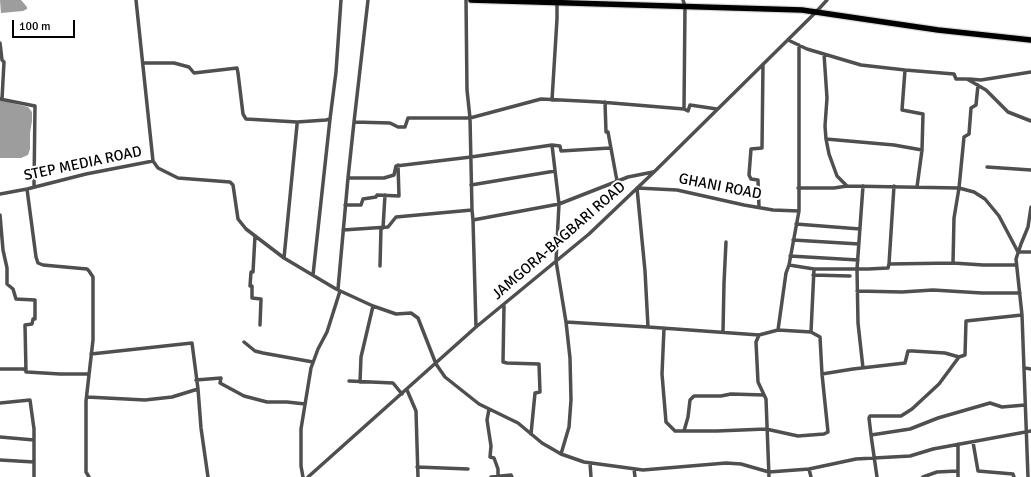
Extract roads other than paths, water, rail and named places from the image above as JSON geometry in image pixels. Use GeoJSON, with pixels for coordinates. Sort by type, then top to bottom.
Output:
{"type":"FeatureCollection","features":[{"type":"Feature","properties":{"kind":"highway"},"geometry":{"type":"LineString","coordinates":[[472,0],[802,10],[938,30],[1031,40]]}},
{"type":"Feature","properties":{"kind":"street","name":"STEP MEDIA ROAD"},"geometry":{"type":"LineString","coordinates":[[0,194],[28,189],[86,174],[153,161],[136,0]]}},
{"type":"Feature","properties":{"kind":"street"},"geometry":{"type":"LineString","coordinates":[[314,276],[336,72],[341,0]]}},
{"type":"Feature","properties":{"kind":"street"},"geometry":{"type":"LineString","coordinates":[[303,477],[301,466],[301,429],[313,362],[318,348],[327,332],[339,290],[345,205],[368,0]]}},
{"type":"Feature","properties":{"kind":"street"},"geometry":{"type":"LineString","coordinates":[[466,0],[467,90],[470,118],[476,328]]}},
{"type":"Feature","properties":{"kind":"street"},"geometry":{"type":"LineString","coordinates":[[683,0],[685,6],[684,109]]}},
{"type":"Feature","properties":{"kind":"street","name":"JAMGORA-BAGBARI ROAD"},"geometry":{"type":"LineString","coordinates":[[308,477],[476,328],[589,234],[654,172],[827,0]]}},
{"type":"Feature","properties":{"kind":"street"},"geometry":{"type":"LineString","coordinates":[[552,100],[557,3]]}},
{"type":"Feature","properties":{"kind":"street"},"geometry":{"type":"LineString","coordinates":[[788,40],[824,54],[861,65],[954,74],[956,79],[981,80],[1031,72]]}},
{"type":"Feature","properties":{"kind":"street"},"geometry":{"type":"LineString","coordinates":[[0,43],[2,60],[4,62],[1,99],[35,106],[34,187]]}},
{"type":"Feature","properties":{"kind":"street"},"geometry":{"type":"LineString","coordinates":[[778,330],[786,273],[789,265],[798,211],[799,45]]}},
{"type":"Feature","properties":{"kind":"street"},"geometry":{"type":"LineString","coordinates":[[824,54],[827,98],[825,126],[826,139],[837,176],[847,186]]}},
{"type":"Feature","properties":{"kind":"street"},"geometry":{"type":"LineString","coordinates":[[143,63],[174,63],[189,67],[194,73],[237,68],[243,114],[246,119],[297,122],[330,119]]}},
{"type":"Feature","properties":{"kind":"street"},"geometry":{"type":"LineString","coordinates":[[759,207],[758,180],[751,179],[749,175],[751,149],[762,148],[763,64]]}},
{"type":"Feature","properties":{"kind":"street"},"geometry":{"type":"LineString","coordinates":[[905,70],[902,110],[923,114],[922,150],[917,187]]}},
{"type":"Feature","properties":{"kind":"street"},"geometry":{"type":"LineString","coordinates":[[967,79],[986,90],[1008,112],[1031,121]]}},
{"type":"Feature","properties":{"kind":"street"},"geometry":{"type":"LineString","coordinates":[[953,263],[954,218],[959,188],[964,137],[969,134],[971,108],[976,105],[978,86]]}},
{"type":"Feature","properties":{"kind":"street"},"geometry":{"type":"LineString","coordinates":[[354,122],[390,123],[398,128],[405,127],[408,118],[470,118],[541,100],[605,102],[684,109],[688,111],[690,105],[717,109]]}},
{"type":"Feature","properties":{"kind":"street"},"geometry":{"type":"LineString","coordinates":[[605,102],[606,132],[608,132],[617,181]]}},
{"type":"Feature","properties":{"kind":"street"},"geometry":{"type":"LineString","coordinates":[[284,258],[297,122]]}},
{"type":"Feature","properties":{"kind":"street"},"geometry":{"type":"LineString","coordinates":[[826,139],[894,145],[922,150]]}},
{"type":"Feature","properties":{"kind":"street"},"geometry":{"type":"LineString","coordinates":[[398,165],[471,157],[552,145],[560,146],[562,151],[610,148]]}},
{"type":"Feature","properties":{"kind":"street"},"geometry":{"type":"LineString","coordinates":[[552,145],[559,204],[556,261],[570,358],[571,400],[569,427],[562,454]]}},
{"type":"Feature","properties":{"kind":"street"},"geometry":{"type":"LineString","coordinates":[[153,161],[158,168],[178,178],[230,182],[233,185],[238,219],[246,229],[284,258],[339,290],[373,306],[396,314],[411,313],[418,318],[436,364],[445,377],[479,404],[518,423],[542,443],[562,454],[590,463],[634,469],[666,469],[726,463],[741,464],[769,472],[809,469],[856,459],[910,456],[933,449],[1031,431]]}},
{"type":"Feature","properties":{"kind":"street"},"geometry":{"type":"LineString","coordinates":[[348,178],[384,178],[394,175],[396,166],[398,165]]}},
{"type":"Feature","properties":{"kind":"street"},"geometry":{"type":"LineString","coordinates":[[345,205],[362,205],[363,198],[376,198],[378,195],[399,196],[398,165]]}},
{"type":"Feature","properties":{"kind":"street"},"geometry":{"type":"LineString","coordinates":[[987,166],[1031,170]]}},
{"type":"Feature","properties":{"kind":"street"},"geometry":{"type":"LineString","coordinates":[[471,185],[555,171]]}},
{"type":"Feature","properties":{"kind":"street"},"geometry":{"type":"LineString","coordinates":[[473,220],[559,204],[628,177],[654,172]]}},
{"type":"Feature","properties":{"kind":"street"},"geometry":{"type":"LineString","coordinates":[[863,186],[857,269],[858,323],[863,368]]}},
{"type":"Feature","properties":{"kind":"street"},"geometry":{"type":"LineString","coordinates":[[798,188],[894,186],[959,188],[974,192],[985,199],[999,216],[1018,252]]}},
{"type":"Feature","properties":{"kind":"street"},"geometry":{"type":"LineString","coordinates":[[789,265],[814,269],[888,268],[894,186]]}},
{"type":"Feature","properties":{"kind":"street"},"geometry":{"type":"LineString","coordinates":[[637,188],[645,271],[648,327]]}},
{"type":"Feature","properties":{"kind":"street","name":"GHANI ROAD"},"geometry":{"type":"LineString","coordinates":[[637,188],[677,190],[773,210],[798,211]]}},
{"type":"Feature","properties":{"kind":"street"},"geometry":{"type":"LineString","coordinates":[[28,189],[38,263],[43,265],[87,270],[90,271],[92,277],[93,340],[87,398],[86,472],[89,477]]}},
{"type":"Feature","properties":{"kind":"street"},"geometry":{"type":"LineString","coordinates":[[380,266],[385,195]]}},
{"type":"Feature","properties":{"kind":"street"},"geometry":{"type":"LineString","coordinates":[[1029,476],[1022,315],[1016,260],[1028,227],[1031,207]]}},
{"type":"Feature","properties":{"kind":"street"},"geometry":{"type":"LineString","coordinates":[[343,230],[388,227],[396,217],[472,210]]}},
{"type":"Feature","properties":{"kind":"street"},"geometry":{"type":"LineString","coordinates":[[0,215],[3,250],[7,268],[7,284],[13,289],[16,299],[35,300],[35,319],[33,319],[32,324],[25,325],[26,372]]}},
{"type":"Feature","properties":{"kind":"street"},"geometry":{"type":"LineString","coordinates":[[796,224],[860,229]]}},
{"type":"Feature","properties":{"kind":"street"},"geometry":{"type":"LineString","coordinates":[[255,236],[253,272],[251,272],[250,286],[252,286],[252,298],[261,299],[260,325]]}},
{"type":"Feature","properties":{"kind":"street"},"geometry":{"type":"LineString","coordinates":[[793,240],[859,244]]}},
{"type":"Feature","properties":{"kind":"street"},"geometry":{"type":"LineString","coordinates":[[723,332],[726,242]]}},
{"type":"Feature","properties":{"kind":"street"},"geometry":{"type":"LineString","coordinates":[[1018,252],[1031,252]]}},
{"type":"Feature","properties":{"kind":"street"},"geometry":{"type":"LineString","coordinates":[[790,256],[858,260]]}},
{"type":"Feature","properties":{"kind":"street"},"geometry":{"type":"LineString","coordinates":[[889,264],[953,263],[1016,265]]}},
{"type":"Feature","properties":{"kind":"street"},"geometry":{"type":"LineString","coordinates":[[811,332],[814,269]]}},
{"type":"Feature","properties":{"kind":"street"},"geometry":{"type":"LineString","coordinates":[[813,275],[850,276]]}},
{"type":"Feature","properties":{"kind":"street"},"geometry":{"type":"LineString","coordinates":[[858,291],[902,292],[933,290],[982,293],[1020,293]]}},
{"type":"Feature","properties":{"kind":"street"},"geometry":{"type":"LineString","coordinates":[[360,382],[361,357],[373,306]]}},
{"type":"Feature","properties":{"kind":"street"},"geometry":{"type":"LineString","coordinates":[[504,306],[503,362],[539,364],[540,392],[535,394],[531,434]]}},
{"type":"Feature","properties":{"kind":"street"},"geometry":{"type":"LineString","coordinates":[[877,477],[869,418],[870,416],[901,416],[912,409],[939,384],[959,357],[965,355],[966,320],[1022,315]]}},
{"type":"Feature","properties":{"kind":"street"},"geometry":{"type":"LineString","coordinates":[[566,322],[664,328],[759,335],[778,330],[811,332],[820,337],[828,432],[824,434],[798,436],[766,429],[675,431],[666,422],[662,374],[664,328]]}},
{"type":"Feature","properties":{"kind":"street"},"geometry":{"type":"LineString","coordinates":[[759,335],[756,342],[758,382],[766,399],[769,477]]}},
{"type":"Feature","properties":{"kind":"street"},"geometry":{"type":"LineString","coordinates":[[244,342],[255,351],[285,358],[313,362]]}},
{"type":"Feature","properties":{"kind":"street"},"geometry":{"type":"LineString","coordinates":[[91,354],[192,343],[208,477]]}},
{"type":"Feature","properties":{"kind":"street"},"geometry":{"type":"LineString","coordinates":[[822,374],[906,364],[908,352],[913,351],[946,353],[959,357]]}},
{"type":"Feature","properties":{"kind":"street"},"geometry":{"type":"LineString","coordinates":[[1024,368],[1031,369]]}},
{"type":"Feature","properties":{"kind":"street"},"geometry":{"type":"LineString","coordinates":[[0,369],[24,369],[26,372],[60,374],[89,374]]}},
{"type":"Feature","properties":{"kind":"street"},"geometry":{"type":"LineString","coordinates":[[196,380],[221,378],[220,383],[244,396],[267,402],[305,404]]}},
{"type":"Feature","properties":{"kind":"street"},"geometry":{"type":"LineString","coordinates":[[349,381],[393,383],[402,394]]}},
{"type":"Feature","properties":{"kind":"street"},"geometry":{"type":"LineString","coordinates":[[87,398],[145,400],[172,397],[198,389]]}},
{"type":"Feature","properties":{"kind":"street"},"geometry":{"type":"LineString","coordinates":[[407,390],[416,411],[418,477]]}},
{"type":"Feature","properties":{"kind":"street"},"geometry":{"type":"LineString","coordinates":[[684,431],[688,417],[690,400],[694,396],[721,396],[731,394],[764,395]]}},
{"type":"Feature","properties":{"kind":"street"},"geometry":{"type":"LineString","coordinates":[[0,402],[30,400],[34,440],[34,477]]}},
{"type":"Feature","properties":{"kind":"street"},"geometry":{"type":"LineString","coordinates":[[871,435],[910,430],[938,418],[990,403],[1002,407],[1025,405]]}},
{"type":"Feature","properties":{"kind":"street"},"geometry":{"type":"LineString","coordinates":[[489,409],[487,420],[491,446],[490,457],[494,458],[498,469],[498,476]]}},
{"type":"Feature","properties":{"kind":"street"},"geometry":{"type":"LineString","coordinates":[[0,437],[34,440]]}},
{"type":"Feature","properties":{"kind":"street"},"geometry":{"type":"LineString","coordinates":[[973,442],[978,471],[1013,474],[1014,477]]}},
{"type":"Feature","properties":{"kind":"street"},"geometry":{"type":"LineString","coordinates":[[958,444],[958,477]]}},
{"type":"Feature","properties":{"kind":"street"},"geometry":{"type":"LineString","coordinates":[[0,460],[34,462]]}},
{"type":"Feature","properties":{"kind":"street"},"geometry":{"type":"LineString","coordinates":[[590,463],[591,477]]}},
{"type":"Feature","properties":{"kind":"street"},"geometry":{"type":"LineString","coordinates":[[417,467],[468,470]]}},
{"type":"Feature","properties":{"kind":"street"},"geometry":{"type":"LineString","coordinates":[[634,469],[635,477]]}},
{"type":"Feature","properties":{"kind":"street"},"geometry":{"type":"LineString","coordinates":[[809,469],[811,477]]}},
{"type":"Feature","properties":{"kind":"street"},"geometry":{"type":"LineString","coordinates":[[924,477],[937,472],[958,471]]}},
{"type":"Feature","properties":{"kind":"street"},"geometry":{"type":"LineString","coordinates":[[491,477],[511,475],[512,477]]}}]}
